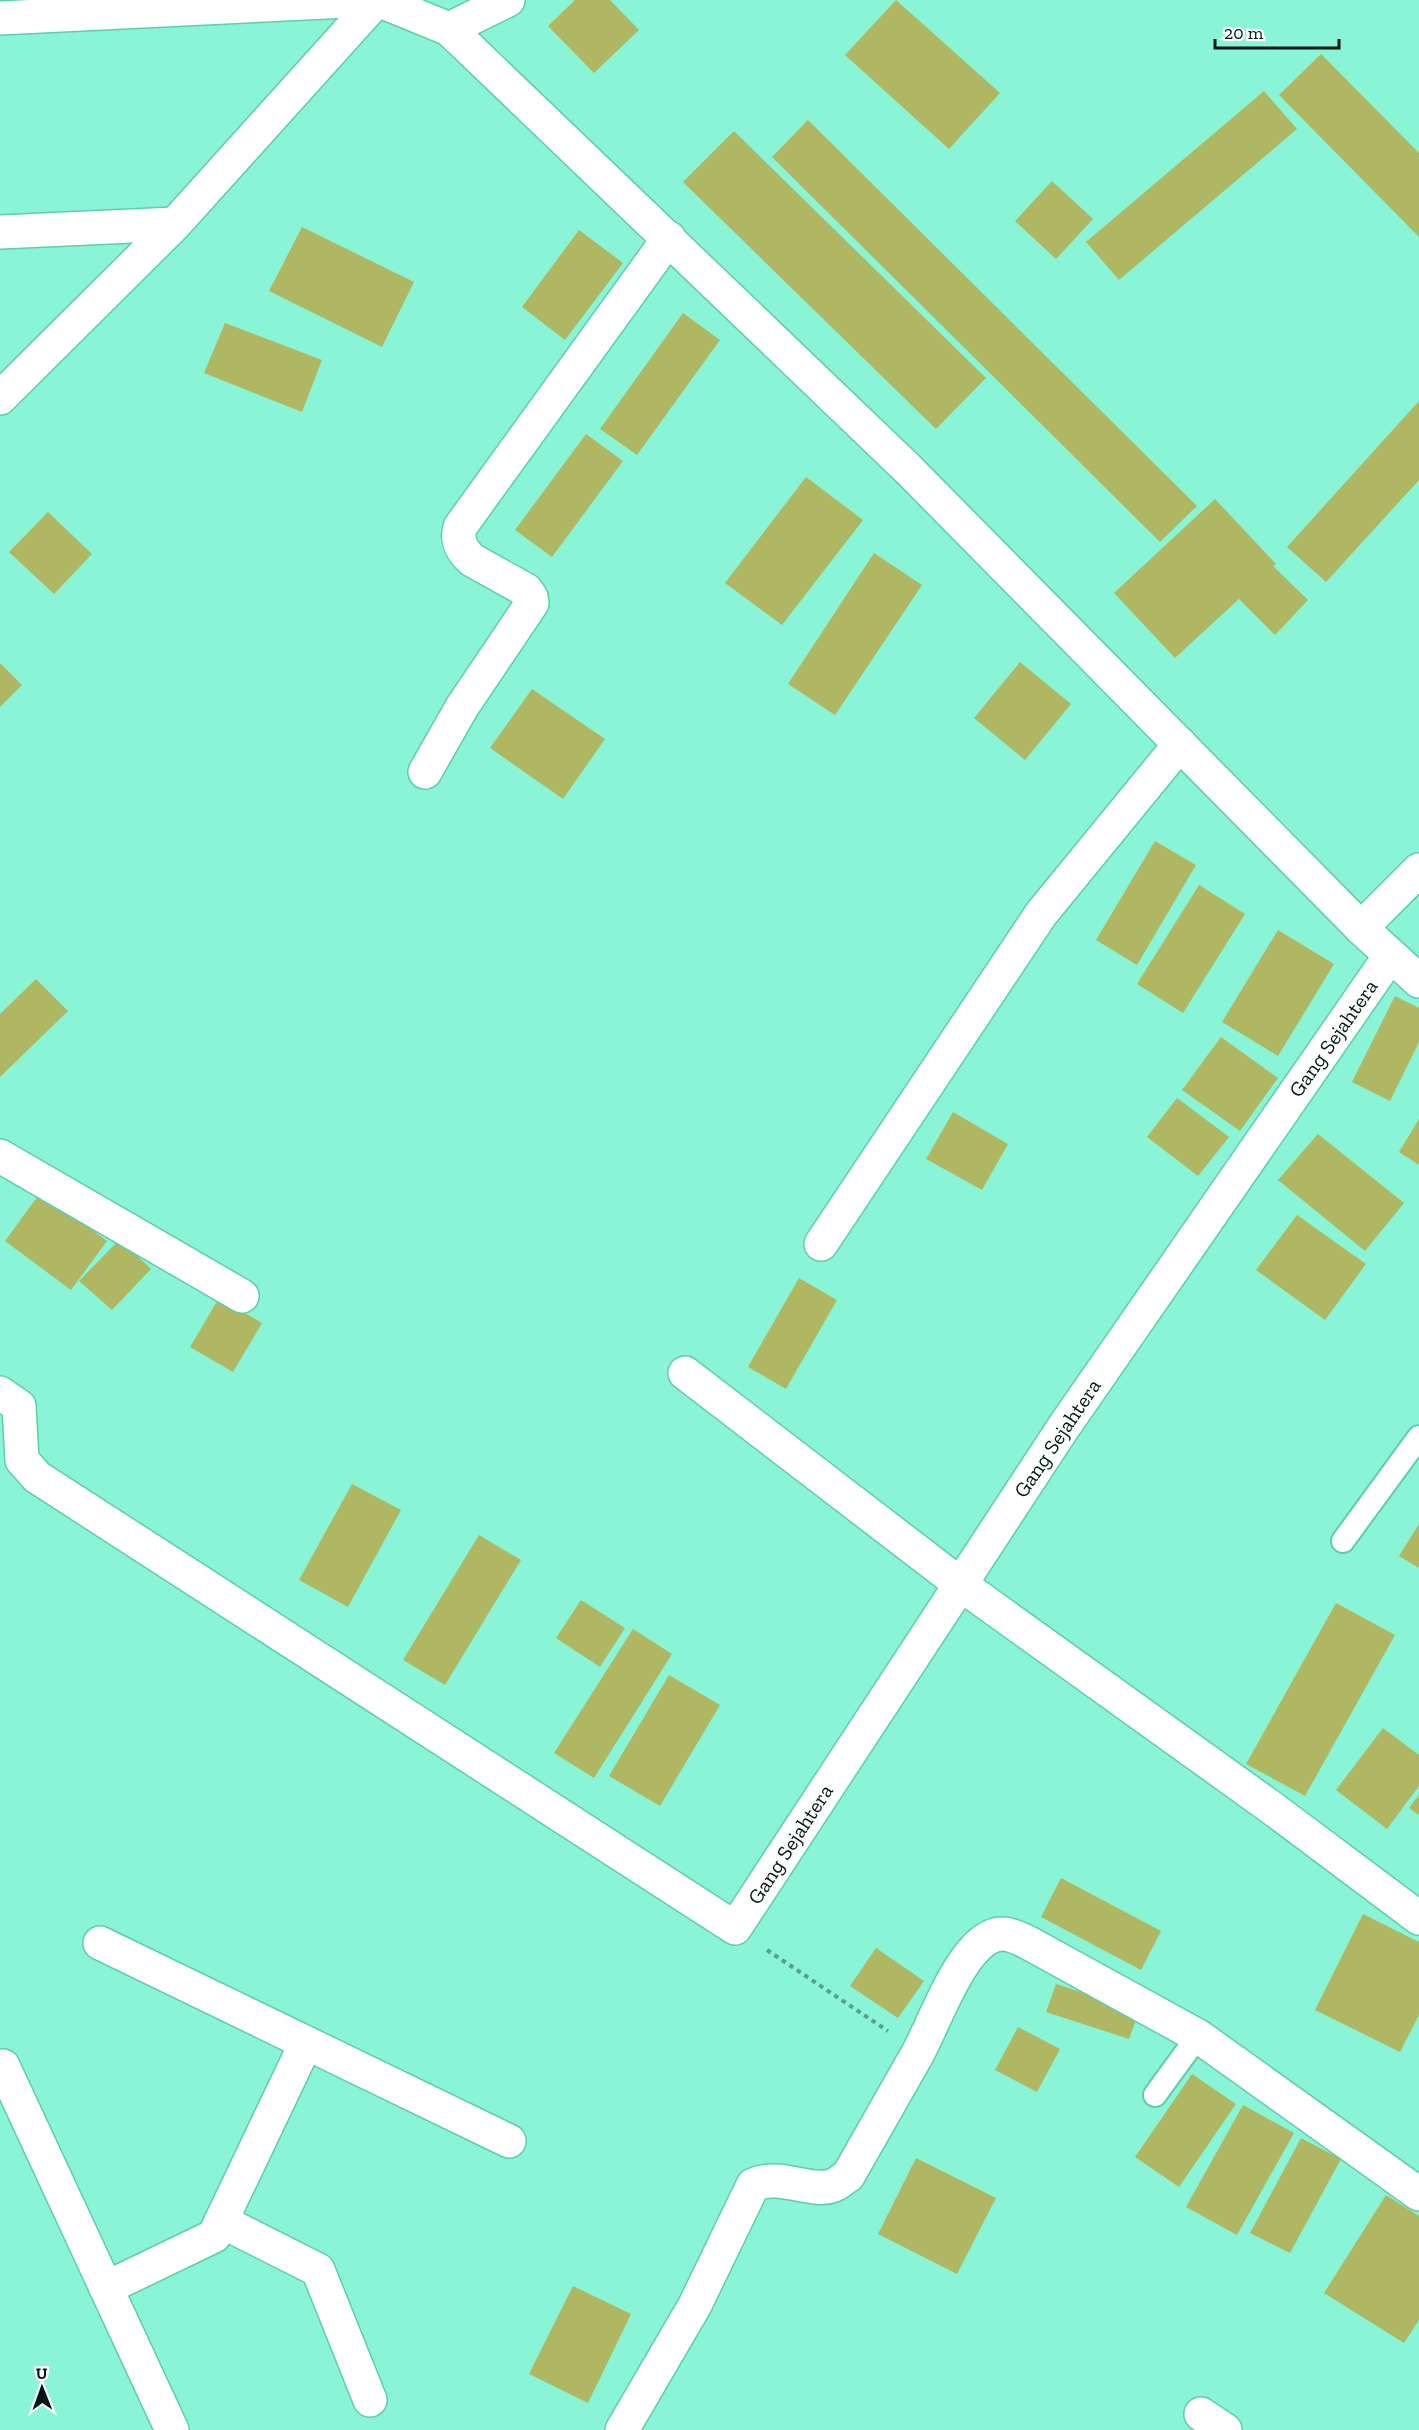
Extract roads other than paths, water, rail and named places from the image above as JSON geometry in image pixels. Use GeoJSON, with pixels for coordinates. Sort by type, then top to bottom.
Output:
{"type":"FeatureCollection","features":[{"type":"Feature","properties":{"kind":"street"},"geometry":{"type":"LineString","coordinates":[[0,18],[368,0]]}},
{"type":"Feature","properties":{"kind":"street"},"geometry":{"type":"LineString","coordinates":[[0,398],[175,224],[377,0],[449,29],[908,469],[1361,928],[1419,981]]}},
{"type":"Feature","properties":{"kind":"street"},"geometry":{"type":"LineString","coordinates":[[449,29],[508,0]]}},
{"type":"Feature","properties":{"kind":"street"},"geometry":{"type":"LineString","coordinates":[[0,232],[175,224]]}},
{"type":"Feature","properties":{"kind":"street"},"geometry":{"type":"LineString","coordinates":[[425,772],[462,707],[532,603],[526,590],[472,560],[464,553],[457,535],[460,527],[669,238]]}},
{"type":"Feature","properties":{"kind":"street"},"geometry":{"type":"LineString","coordinates":[[821,1244],[1041,914],[1180,744]]}},
{"type":"Feature","properties":{"kind":"street"},"geometry":{"type":"LineString","coordinates":[[1361,928],[1419,870]]}},
{"type":"Feature","properties":{"kind":"street","name":"Gang Sejahtera"},"geometry":{"type":"LineString","coordinates":[[0,1393],[19,1406],[22,1460],[37,1477],[735,1928],[1063,1428],[1390,956]]}},
{"type":"Feature","properties":{"kind":"street"},"geometry":{"type":"LineString","coordinates":[[0,1156],[242,1296]]}},
{"type":"Feature","properties":{"kind":"street"},"geometry":{"type":"LineString","coordinates":[[685,1373],[960,1584],[1263,1802],[1419,1918]]}},
{"type":"Feature","properties":{"kind":"street"},"geometry":{"type":"LineString","coordinates":[[622,2430],[695,2305],[753,2185],[762,2181],[774,2180],[815,2187],[835,2186],[848,2176],[918,2052],[962,1966],[984,1940],[995,1934],[1008,1933],[1027,1942],[1198,2036],[1419,2194]]}},
{"type":"Feature","properties":{"kind":"street"},"geometry":{"type":"LineString","coordinates":[[100,1943],[509,2141]]}},
{"type":"Feature","properties":{"kind":"street"},"geometry":{"type":"LineString","coordinates":[[106,2288],[214,2236],[306,2043]]}},
{"type":"Feature","properties":{"kind":"street"},"geometry":{"type":"LineString","coordinates":[[3,2066],[172,2430]]}},
{"type":"Feature","properties":{"kind":"street"},"geometry":{"type":"LineString","coordinates":[[221,2221],[318,2270],[370,2400]]}},
{"type":"Feature","properties":{"kind":"lane"},"geometry":{"type":"LineString","coordinates":[[1343,1541],[1419,1437]]}},
{"type":"Feature","properties":{"kind":"lane"},"geometry":{"type":"LineString","coordinates":[[1155,2095],[1198,2036]]}}]}
